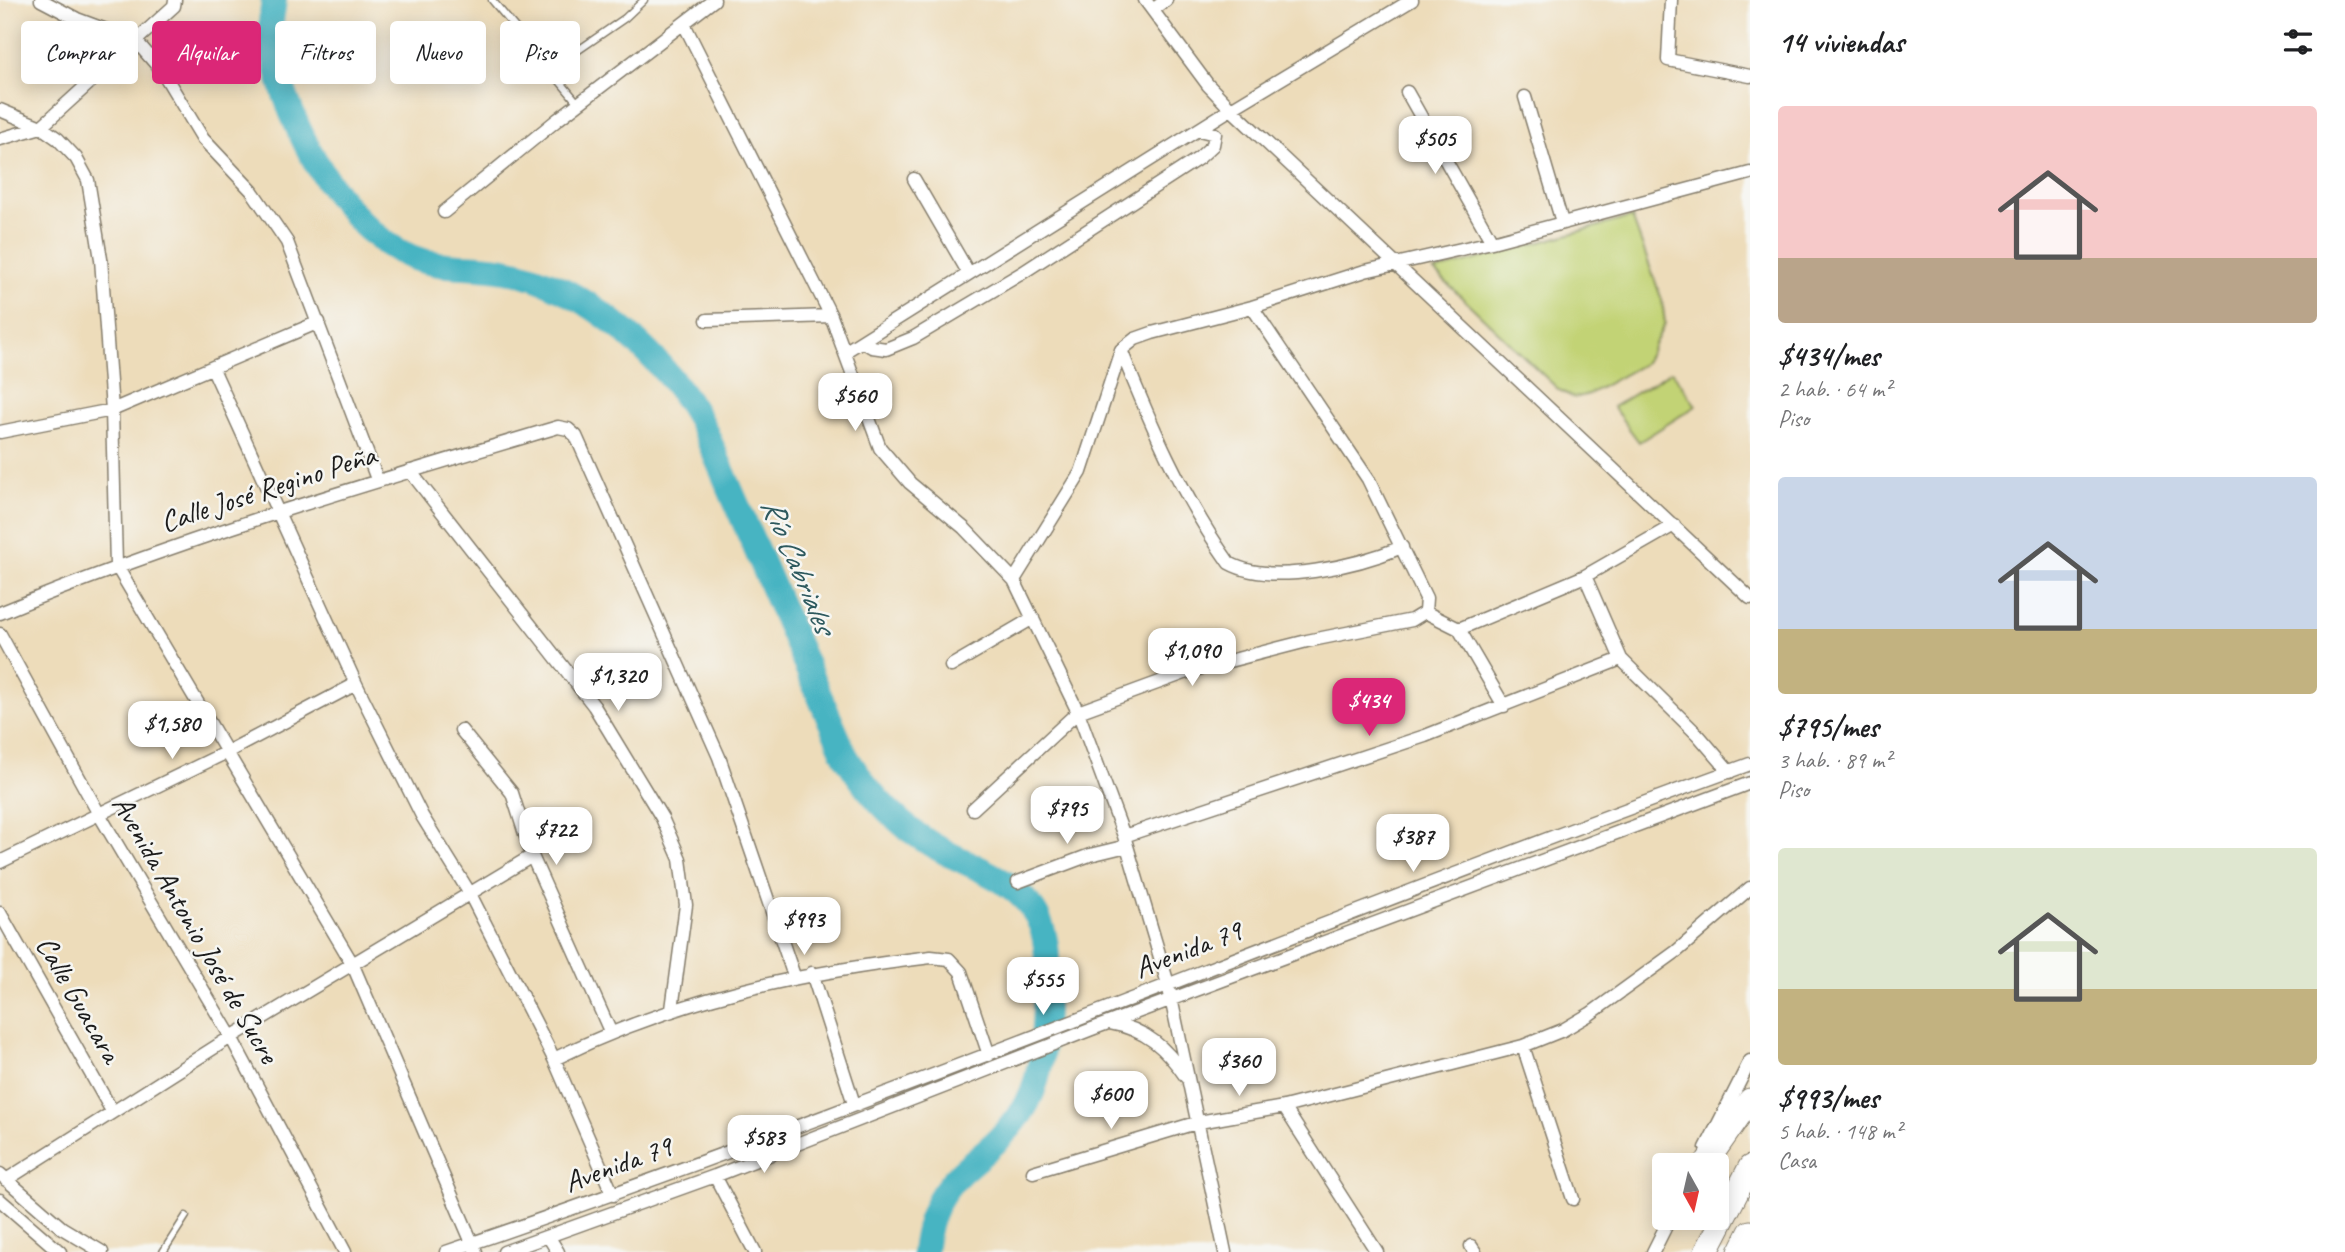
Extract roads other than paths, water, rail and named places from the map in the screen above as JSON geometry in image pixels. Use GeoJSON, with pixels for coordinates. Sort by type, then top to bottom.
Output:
{"type":"FeatureCollection","features":[{"type":"Feature","properties":{"kind":"highway"},"geometry":{"type":"LineString","coordinates":[[1713,1153],[1750,1100]]}},
{"type":"Feature","properties":{"kind":"highway"},"geometry":{"type":"LineString","coordinates":[[1706,1252],[1750,1167]]}},
{"type":"Feature","properties":{"kind":"highway"},"geometry":{"type":"LineString","coordinates":[[1740,1252],[1750,1232]]}},
{"type":"Feature","properties":{"kind":"street"},"geometry":{"type":"LineString","coordinates":[[41,0],[82,21]]}},
{"type":"Feature","properties":{"kind":"street"},"geometry":{"type":"LineString","coordinates":[[138,39],[174,6],[175,0]]}},
{"type":"Feature","properties":{"kind":"street"},"geometry":{"type":"LineString","coordinates":[[444,212],[578,103],[714,0]]}},
{"type":"Feature","properties":{"kind":"street"},"geometry":{"type":"LineString","coordinates":[[1166,0],[1149,5],[1208,85],[1231,109],[1750,598]]}},
{"type":"Feature","properties":{"kind":"street"},"geometry":{"type":"LineString","coordinates":[[846,351],[968,272],[1412,0]]}},
{"type":"Feature","properties":{"kind":"street"},"geometry":{"type":"LineString","coordinates":[[1671,0],[1668,60],[1675,64],[1750,76]]}},
{"type":"Feature","properties":{"kind":"street"},"geometry":{"type":"LineString","coordinates":[[684,24],[831,316],[880,448],[910,483],[964,528],[1014,580],[1078,712],[1125,841],[1168,984],[1225,1252]]}},
{"type":"Feature","properties":{"kind":"street"},"geometry":{"type":"LineString","coordinates":[[138,43],[162,71],[203,139],[252,191],[287,242],[377,479]]}},
{"type":"Feature","properties":{"kind":"street"},"geometry":{"type":"LineString","coordinates":[[0,139],[41,127],[88,84]]}},
{"type":"Feature","properties":{"kind":"street"},"geometry":{"type":"LineString","coordinates":[[1407,92],[1492,242]]}},
{"type":"Feature","properties":{"kind":"street"},"geometry":{"type":"LineString","coordinates":[[1525,97],[1562,222]]}},
{"type":"Feature","properties":{"kind":"street"},"geometry":{"type":"LineString","coordinates":[[0,110],[41,127],[76,158],[88,180],[94,205],[112,410],[116,565],[352,964],[474,1248]]}},
{"type":"Feature","properties":{"kind":"street"},"geometry":{"type":"LineString","coordinates":[[862,341],[872,347],[886,349],[913,338],[1022,273],[1199,158],[1213,145],[1215,134],[1199,130]]}},
{"type":"Feature","properties":{"kind":"street"},"geometry":{"type":"LineString","coordinates":[[1014,580],[1082,472],[1121,349],[1152,333],[1252,307],[1396,263],[1492,242],[1750,173]]}},
{"type":"Feature","properties":{"kind":"street"},"geometry":{"type":"LineString","coordinates":[[914,179],[968,272]]}},
{"type":"Feature","properties":{"kind":"street"},"geometry":{"type":"LineString","coordinates":[[973,809],[1078,712],[1190,671],[1307,641],[1412,620],[1424,612],[1426,598],[1368,479],[1252,307]]}},
{"type":"Feature","properties":{"kind":"street"},"geometry":{"type":"LineString","coordinates":[[707,320],[831,316]]}},
{"type":"Feature","properties":{"kind":"street"},"geometry":{"type":"LineString","coordinates":[[0,432],[112,410],[319,323]]}},
{"type":"Feature","properties":{"kind":"street"},"geometry":{"type":"LineString","coordinates":[[1121,349],[1150,424],[1180,485],[1229,563],[1242,570],[1260,573],[1308,571],[1374,559],[1402,547]]}},
{"type":"Feature","properties":{"kind":"street"},"geometry":{"type":"LineString","coordinates":[[213,369],[356,684],[422,816],[469,892],[554,1059],[612,1195]]}},
{"type":"Feature","properties":{"kind":"street","name":"Calle José Regino Peña"},"geometry":{"type":"LineString","coordinates":[[0,613],[116,565],[278,514],[377,479],[558,428],[568,429],[576,436],[719,757],[745,826],[794,976]]}},
{"type":"Feature","properties":{"kind":"street"},"geometry":{"type":"LineString","coordinates":[[410,471],[594,706],[662,818],[680,859],[685,905],[672,1009]]}},
{"type":"Feature","properties":{"kind":"street"},"geometry":{"type":"LineString","coordinates":[[1459,629],[1585,576],[1675,525]]}},
{"type":"Feature","properties":{"kind":"street"},"geometry":{"type":"LineString","coordinates":[[1585,576],[1621,659],[1699,736],[1730,772]]}},
{"type":"Feature","properties":{"kind":"street"},"geometry":{"type":"LineString","coordinates":[[1424,612],[1459,629],[1504,706]]}},
{"type":"Feature","properties":{"kind":"street"},"geometry":{"type":"LineString","coordinates":[[951,666],[1033,618]]}},
{"type":"Feature","properties":{"kind":"street","name":"Avenida Antonio José de Sucre"},"geometry":{"type":"LineString","coordinates":[[0,634],[99,814],[231,1037],[345,1252]]}},
{"type":"Feature","properties":{"kind":"street"},"geometry":{"type":"LineString","coordinates":[[1018,882],[1125,841],[1425,736],[1621,659]]}},
{"type":"Feature","properties":{"kind":"street"},"geometry":{"type":"LineString","coordinates":[[0,862],[227,752],[356,684]]}},
{"type":"Feature","properties":{"kind":"street"},"geometry":{"type":"LineString","coordinates":[[461,730],[512,793],[533,856],[610,1031]]}},
{"type":"Feature","properties":{"kind":"street","name":"Avenida 79"},"geometry":{"type":"LineString","coordinates":[[446,1252],[474,1248],[989,1055],[1009,1054],[1091,1023],[1168,984],[1750,764]]}},
{"type":"Feature","properties":{"kind":"street","name":"Avenida 79"},"geometry":{"type":"LineString","coordinates":[[1091,1023],[1110,1023],[1750,783]]}},
{"type":"Feature","properties":{"kind":"street"},"geometry":{"type":"LineString","coordinates":[[102,1252],[62,1228],[3,1177],[469,892],[533,856]]}},
{"type":"Feature","properties":{"kind":"street"},"geometry":{"type":"LineString","coordinates":[[1033,1172],[1199,1122],[1284,1107],[1522,1046],[1563,1030],[1590,1014],[1677,951],[1750,888]]}},
{"type":"Feature","properties":{"kind":"street","name":"Calle Guacara"},"geometry":{"type":"LineString","coordinates":[[0,913],[112,1111]]}},
{"type":"Feature","properties":{"kind":"street"},"geometry":{"type":"LineString","coordinates":[[554,1059],[610,1031],[672,1009],[794,976],[931,957],[948,959],[961,972],[989,1055]]}},
{"type":"Feature","properties":{"kind":"street"},"geometry":{"type":"LineString","coordinates":[[812,973],[854,1104]]}},
{"type":"Feature","properties":{"kind":"street"},"geometry":{"type":"LineString","coordinates":[[1110,1023],[1145,1033],[1170,1054],[1190,1083]]}},
{"type":"Feature","properties":{"kind":"street"},"geometry":{"type":"LineString","coordinates":[[1522,1046],[1573,1199]]}},
{"type":"Feature","properties":{"kind":"street"},"geometry":{"type":"LineString","coordinates":[[504,1252],[715,1176],[1009,1054]]}},
{"type":"Feature","properties":{"kind":"street"},"geometry":{"type":"LineString","coordinates":[[1704,1153],[1750,1061]]}},
{"type":"Feature","properties":{"kind":"street"},"geometry":{"type":"LineString","coordinates":[[1284,1107],[1377,1252]]}},
{"type":"Feature","properties":{"kind":"street"},"geometry":{"type":"LineString","coordinates":[[715,1176],[755,1252]]}},
{"type":"Feature","properties":{"kind":"street"},"geometry":{"type":"LineString","coordinates":[[0,1200],[60,1252]]}},
{"type":"Feature","properties":{"kind":"street"},"geometry":{"type":"LineString","coordinates":[[1653,1252],[1664,1230]]}},
{"type":"Feature","properties":{"kind":"street"},"geometry":{"type":"LineString","coordinates":[[548,1236],[558,1252]]}},
{"type":"Feature","properties":{"kind":"lane"},"geometry":{"type":"LineString","coordinates":[[492,0],[509,21]]}},
{"type":"Feature","properties":{"kind":"lane"},"geometry":{"type":"LineString","coordinates":[[580,49],[625,18],[644,0]]}},
{"type":"Feature","properties":{"kind":"lane"},"geometry":{"type":"LineString","coordinates":[[560,84],[578,103]]}},
{"type":"Feature","properties":{"kind":"lane"},"geometry":{"type":"LineString","coordinates":[[163,1252],[186,1216]]}},
{"type":"Feature","properties":{"kind":"waterway","name":"Río Cabriales"},"geometry":{"type":"LineString","coordinates":[[274,0],[271,31],[285,95],[298,128],[336,193],[359,220],[384,242],[411,257],[446,265],[505,270],[535,278],[594,308],[648,353],[671,378],[705,431],[845,755],[865,785],[889,812],[916,834],[1003,882],[1023,897],[1037,917],[1045,938],[1047,972],[1043,1040],[1035,1086],[1021,1113],[1005,1132],[948,1186],[929,1224],[924,1252]]}}]}
